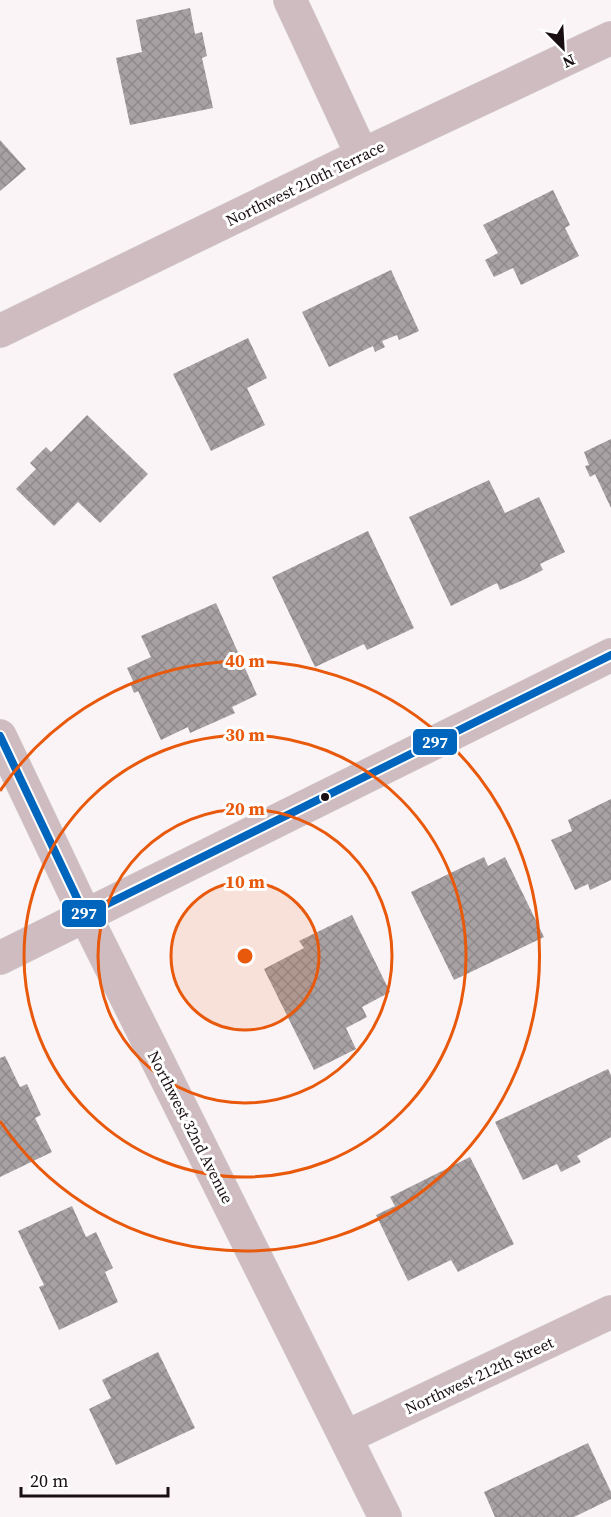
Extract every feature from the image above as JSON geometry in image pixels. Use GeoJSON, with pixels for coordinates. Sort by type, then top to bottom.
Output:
{"type":"FeatureCollection","features":[{"type":"Feature","properties":{"kind":"street"},"geometry":{"type":"LineString","coordinates":[[290,0],[362,155]]}},
{"type":"Feature","properties":{"kind":"street","name":"Northwest 210th Terrace"},"geometry":{"type":"LineString","coordinates":[[0,331],[362,155],[611,38]]}},
{"type":"Feature","properties":{"kind":"street"},"geometry":{"type":"LineString","coordinates":[[0,958],[611,655]]}},
{"type":"Feature","properties":{"kind":"street","name":"Northwest 32nd Avenue"},"geometry":{"type":"LineString","coordinates":[[0,736],[85,915],[385,1517]]}},
{"type":"Feature","properties":{"kind":"street","name":"Northwest 212th Street"},"geometry":{"type":"LineString","coordinates":[[346,1437],[611,1312]]}},
{"type":"Feature","properties":{"kind":"building"},"geometry":{"type":"Polygon","coordinates":[[[190,8],[195,34],[202,32],[207,56],[202,58],[213,108],[130,125],[116,58],[142,52],[136,20],[190,8]]]}},
{"type":"Feature","properties":{"kind":"building"},"geometry":{"type":"Polygon","coordinates":[[[0,140],[26,169],[0,191],[0,140]]]}},
{"type":"Feature","properties":{"kind":"building"},"geometry":{"type":"Polygon","coordinates":[[[553,190],[570,225],[565,228],[579,256],[521,285],[513,268],[494,277],[485,260],[498,253],[483,225],[553,190]]]}},
{"type":"Feature","properties":{"kind":"building"},"geometry":{"type":"Polygon","coordinates":[[[391,270],[419,331],[399,340],[397,335],[382,341],[385,347],[375,352],[373,346],[329,367],[302,312],[391,270]]]}},
{"type":"Feature","properties":{"kind":"building"},"geometry":{"type":"Polygon","coordinates":[[[248,338],[267,378],[247,388],[265,425],[211,451],[173,374],[248,338]]]}},
{"type":"Feature","properties":{"kind":"building"},"geometry":{"type":"Polygon","coordinates":[[[87,415],[148,474],[100,523],[78,502],[54,526],[16,489],[36,469],[30,463],[46,447],[51,452],[87,415]]]}},
{"type":"Feature","properties":{"kind":"building"},"geometry":{"type":"Polygon","coordinates":[[[611,439],[611,508],[595,474],[590,477],[585,466],[589,465],[584,452],[611,439]]]}},
{"type":"Feature","properties":{"kind":"building"},"geometry":{"type":"Polygon","coordinates":[[[489,480],[505,513],[539,497],[565,552],[540,564],[543,570],[521,581],[500,590],[497,583],[451,606],[409,517],[489,480]]]}},
{"type":"Feature","properties":{"kind":"building"},"geometry":{"type":"Polygon","coordinates":[[[368,531],[414,628],[367,650],[364,644],[315,667],[272,577],[368,531]]]}},
{"type":"Feature","properties":{"kind":"building"},"geometry":{"type":"Polygon","coordinates":[[[216,603],[257,695],[232,707],[235,713],[190,733],[188,727],[161,740],[138,691],[134,693],[130,683],[133,681],[127,668],[151,657],[141,636],[216,603]]]}},
{"type":"Feature","properties":{"kind":"building"},"geometry":{"type":"Polygon","coordinates":[[[611,799],[611,880],[590,890],[588,884],[575,890],[551,840],[572,831],[568,820],[611,799]]]}},
{"type":"Feature","properties":{"kind":"building"},"geometry":{"type":"Polygon","coordinates":[[[484,857],[488,866],[505,857],[544,937],[454,980],[411,892],[484,857]]]}},
{"type":"Feature","properties":{"kind":"building"},"geometry":{"type":"Polygon","coordinates":[[[352,915],[390,992],[362,1007],[367,1017],[346,1028],[356,1049],[314,1070],[264,969],[304,948],[299,941],[352,915]]]}},
{"type":"Feature","properties":{"kind":"building"},"geometry":{"type":"Polygon","coordinates":[[[5,1056],[20,1087],[27,1084],[41,1115],[35,1118],[52,1152],[0,1177],[0,1058],[5,1056]]]}},
{"type":"Feature","properties":{"kind":"building"},"geometry":{"type":"Polygon","coordinates":[[[608,1069],[611,1075],[611,1137],[577,1156],[581,1162],[561,1172],[557,1164],[523,1180],[495,1122],[608,1069]]]}},
{"type":"Feature","properties":{"kind":"building"},"geometry":{"type":"Polygon","coordinates":[[[470,1157],[514,1244],[458,1272],[451,1260],[408,1281],[376,1215],[395,1206],[390,1197],[470,1157]]]}},
{"type":"Feature","properties":{"kind":"building"},"geometry":{"type":"Polygon","coordinates":[[[72,1206],[86,1237],[96,1232],[113,1268],[105,1272],[118,1302],[59,1330],[39,1287],[44,1285],[18,1231],[72,1206]]]}},
{"type":"Feature","properties":{"kind":"building"},"geometry":{"type":"Polygon","coordinates":[[[158,1352],[195,1428],[116,1465],[89,1409],[111,1398],[102,1380],[158,1352]]]}},
{"type":"Feature","properties":{"kind":"building"},"geometry":{"type":"Polygon","coordinates":[[[588,1443],[611,1492],[611,1499],[574,1517],[495,1517],[484,1492],[588,1443]]]}},
{"type":"Feature","properties":{"kind":"transit line","name":"297"},"geometry":{"type":"LineString","coordinates":[[0,736],[85,915],[611,655]]}}]}
